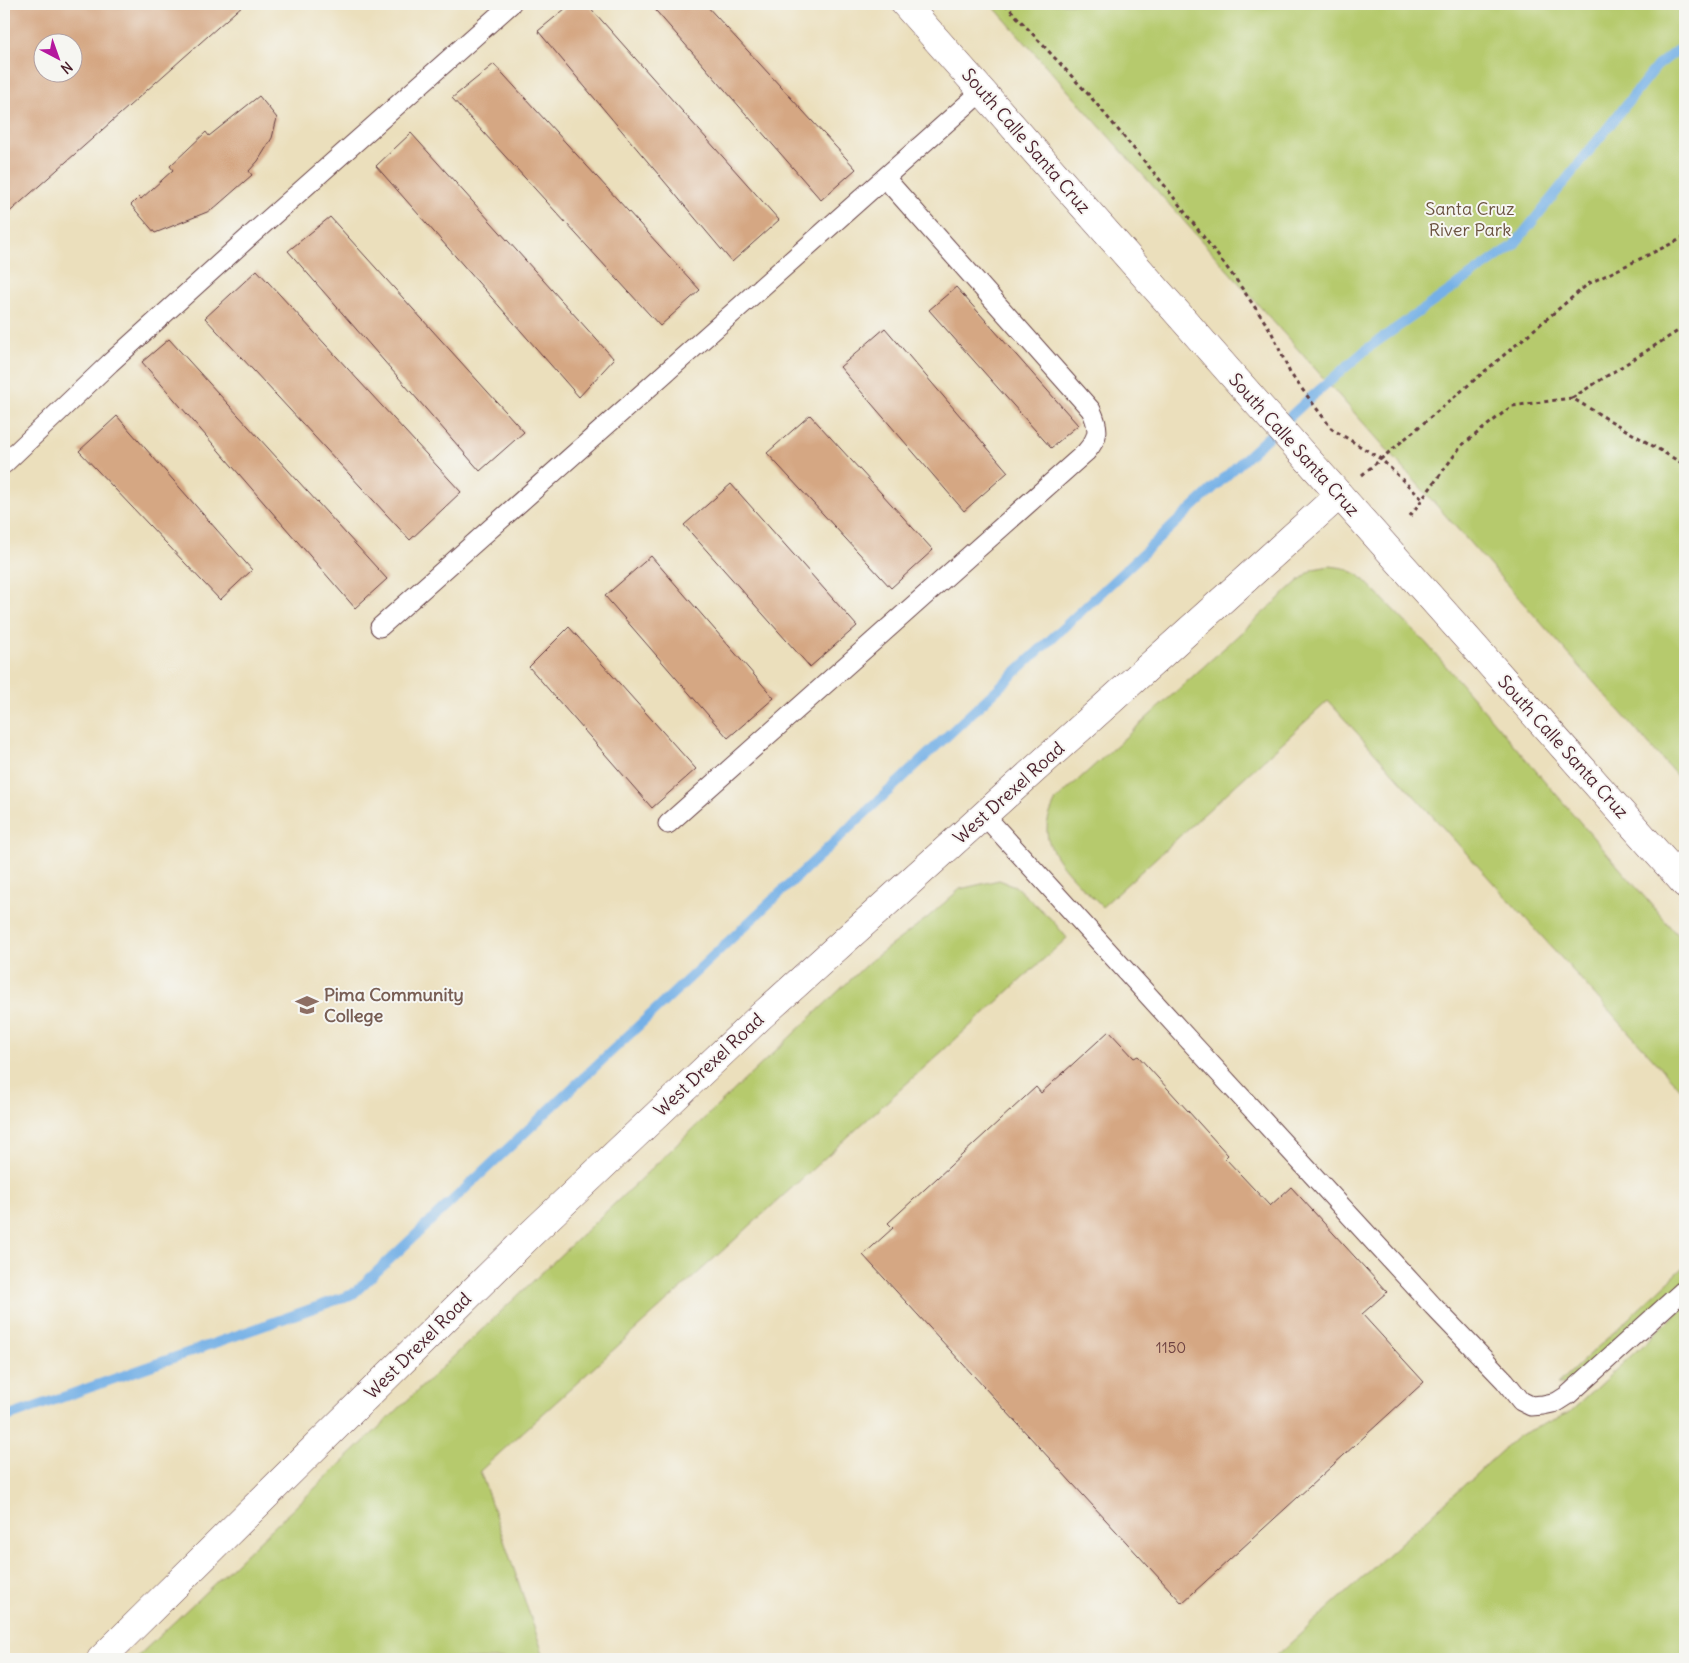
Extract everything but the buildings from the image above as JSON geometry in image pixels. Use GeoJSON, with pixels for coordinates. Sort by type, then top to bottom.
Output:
{"type":"FeatureCollection","features":[{"type":"Feature","properties":{"kind":"street","name":"South Calle Santa Cruz"},"geometry":{"type":"LineString","coordinates":[[905,4],[1685,884]]}},
{"type":"Feature","properties":{"kind":"street","name":"West Drexel Road"},"geometry":{"type":"LineString","coordinates":[[101,1659],[531,1234],[644,1125],[767,1010],[1339,495]]}},
{"type":"Feature","properties":{"kind":"lane"},"geometry":{"type":"LineString","coordinates":[[4,464],[117,357],[250,236],[511,4]]}},
{"type":"Feature","properties":{"kind":"lane"},"geometry":{"type":"LineString","coordinates":[[380,627],[982,91]]}},
{"type":"Feature","properties":{"kind":"lane"},"geometry":{"type":"LineString","coordinates":[[668,824],[1086,452],[1098,433],[1096,421],[1091,410],[885,178]]}},
{"type":"Feature","properties":{"kind":"lane"},"geometry":{"type":"LineString","coordinates":[[984,815],[1433,1306],[1505,1381],[1521,1401],[1531,1406],[1543,1406],[1557,1402],[1568,1395],[1685,1289]]}},
{"type":"Feature","properties":{"kind":"path"},"geometry":{"type":"LineString","coordinates":[[1005,4],[1089,95],[1165,186],[1242,288],[1271,331],[1290,373],[1332,429],[1381,459],[1422,499]]}},
{"type":"Feature","properties":{"kind":"path"},"geometry":{"type":"LineString","coordinates":[[1339,495],[1588,284],[1685,237]]}},
{"type":"Feature","properties":{"kind":"path"},"geometry":{"type":"LineString","coordinates":[[1410,516],[1461,446],[1512,406],[1572,398],[1678,331],[1685,332]]}},
{"type":"Feature","properties":{"kind":"path"},"geometry":{"type":"LineString","coordinates":[[1572,398],[1685,465]]}},
{"type":"Feature","properties":{"kind":"green space","name":"Santa Cruz River Park"},"geometry":{"type":"Polygon","coordinates":[[[991,4],[1685,4],[1685,785],[991,4]]]}},
{"type":"Feature","properties":{"kind":"green space"},"geometry":{"type":"Polygon","coordinates":[[[1330,566],[1344,568],[1359,575],[1426,643],[1685,944],[1685,1094],[1328,701],[1102,907],[1067,872],[1059,861],[1049,841],[1047,830],[1056,800],[1296,583],[1313,569],[1330,566]]]}},
{"type":"Feature","properties":{"kind":"green space"},"geometry":{"type":"Polygon","coordinates":[[[999,880],[1015,886],[1052,920],[1067,938],[480,1471],[545,1659],[135,1659],[869,962],[927,918],[960,889],[999,880]]]}},
{"type":"Feature","properties":{"kind":"green space"},"geometry":{"type":"Polygon","coordinates":[[[1685,1266],[1685,1286],[1572,1384],[1558,1384],[1685,1266]]]}},
{"type":"Feature","properties":{"kind":"green space"},"geometry":{"type":"Polygon","coordinates":[[[1685,1306],[1685,1659],[1273,1659],[1518,1436],[1569,1413],[1685,1306]]]}},
{"type":"Feature","properties":{"kind":"waterway"},"geometry":{"type":"LineString","coordinates":[[4,1418],[353,1294],[1310,398],[1368,348],[1514,245],[1657,66],[1685,44]]}},
{"type":"Feature","properties":{"kind":"place","name":"Pima Community College"},"geometry":{"type":"Point","coordinates":[307,1005]}}]}
